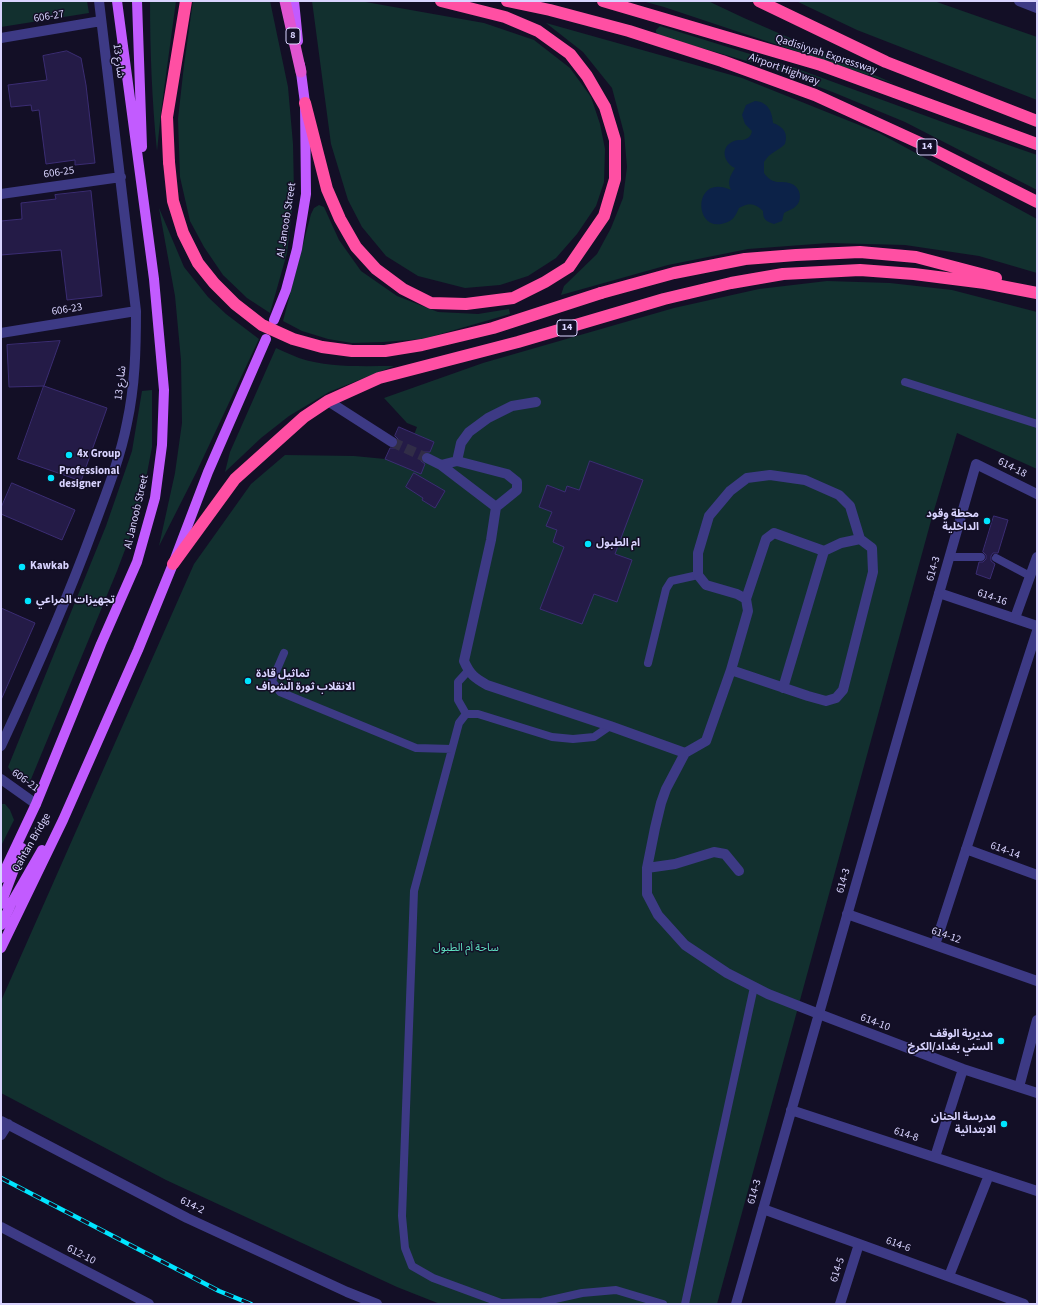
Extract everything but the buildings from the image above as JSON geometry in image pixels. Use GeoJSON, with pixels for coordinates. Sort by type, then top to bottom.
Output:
{"type":"FeatureCollection","features":[{"type":"Feature","properties":{"kind":"highway","name":"14"},"geometry":{"type":"LineString","coordinates":[[186,1],[167,117],[169,162],[173,201],[183,233],[198,263],[214,283],[235,304],[262,325],[293,338],[322,347],[352,351],[385,351],[422,345],[493,328],[601,293],[674,273],[745,259],[796,255],[860,252],[916,257],[989,276],[1037,292]]}},
{"type":"Feature","properties":{"kind":"highway","name":"8"},"geometry":{"type":"LineString","coordinates":[[286,1],[301,72]]}},
{"type":"Feature","properties":{"kind":"highway"},"geometry":{"type":"LineString","coordinates":[[305,103],[327,189],[340,219],[356,247],[376,269],[403,289],[431,303],[466,304],[512,298],[545,282],[569,268],[604,216],[615,179],[615,140],[605,107],[587,76],[570,54],[538,31],[505,17],[441,1]]}},
{"type":"Feature","properties":{"kind":"highway","name":"Airport Highway"},"geometry":{"type":"LineString","coordinates":[[506,1],[550,10],[629,31],[722,61],[815,95],[922,144],[1037,202]]}},
{"type":"Feature","properties":{"kind":"highway","name":"Qadisiyyah Expressway"},"geometry":{"type":"LineString","coordinates":[[603,1],[821,65],[1037,144]]}},
{"type":"Feature","properties":{"kind":"highway"},"geometry":{"type":"LineString","coordinates":[[759,1],[886,62],[1037,122]]}},
{"type":"Feature","properties":{"kind":"highway","name":"14"},"geometry":{"type":"LineString","coordinates":[[173,564],[236,479],[304,417],[328,401],[379,378],[518,342],[664,299],[731,283],[783,274],[860,270],[985,283],[1037,292]]}},
{"type":"Feature","properties":{"kind":"main road","name":"Al Janoob Street"},"geometry":{"type":"LineString","coordinates":[[44,785],[101,644],[137,562],[155,498],[162,445],[164,390],[154,279],[117,1]]}},
{"type":"Feature","properties":{"kind":"main road","name":"Al Janoob Street"},"geometry":{"type":"LineString","coordinates":[[137,1],[144,201]]}},
{"type":"Feature","properties":{"kind":"main road","name":"Al Janoob Street"},"geometry":{"type":"LineString","coordinates":[[274,320],[286,290],[297,249],[306,194],[305,103],[294,1]]}},
{"type":"Feature","properties":{"kind":"main road"},"geometry":{"type":"LineString","coordinates":[[1,948],[63,820],[138,650],[208,472],[266,339]]}},
{"type":"Feature","properties":{"kind":"main road"},"geometry":{"type":"LineString","coordinates":[[1,878],[44,785]]}},
{"type":"Feature","properties":{"kind":"main road","name":"Qahtan Bridge"},"geometry":{"type":"LineString","coordinates":[[1,925],[5,902],[44,785]]}},
{"type":"Feature","properties":{"kind":"main road","name":"Qahtan Bridge"},"geometry":{"type":"LineString","coordinates":[[5,902],[74,795]]}},
{"type":"Feature","properties":{"kind":"street","name":"شارع 13"},"geometry":{"type":"LineString","coordinates":[[1,746],[32,679],[70,587],[118,458],[128,422],[134,386],[136,311],[99,1]]}},
{"type":"Feature","properties":{"kind":"street"},"geometry":{"type":"LineString","coordinates":[[1019,1],[1037,8]]}},
{"type":"Feature","properties":{"kind":"street","name":"606-27"},"geometry":{"type":"LineString","coordinates":[[1,38],[101,21]]}},
{"type":"Feature","properties":{"kind":"street","name":"606-25"},"geometry":{"type":"LineString","coordinates":[[1,194],[121,177]]}},
{"type":"Feature","properties":{"kind":"street","name":"606-23"},"geometry":{"type":"LineString","coordinates":[[1,333],[136,311]]}},
{"type":"Feature","properties":{"kind":"street"},"geometry":{"type":"LineString","coordinates":[[328,401],[392,442]]}},
{"type":"Feature","properties":{"kind":"street"},"geometry":{"type":"LineString","coordinates":[[457,461],[461,444],[469,432],[488,418],[512,406],[536,402]]}},
{"type":"Feature","properties":{"kind":"street"},"geometry":{"type":"LineString","coordinates":[[427,458],[441,465],[496,507]]}},
{"type":"Feature","properties":{"kind":"street"},"geometry":{"type":"LineString","coordinates":[[441,465],[457,461],[507,474],[517,482],[517,490],[496,507],[491,540],[464,662],[468,671],[475,678],[488,685],[610,726],[685,754],[706,741],[731,670],[748,611],[746,599],[766,540],[774,533],[824,550],[840,543],[860,539]]}},
{"type":"Feature","properties":{"kind":"street","name":"614-18"},"geometry":{"type":"LineString","coordinates":[[976,464],[1037,494]]}},
{"type":"Feature","properties":{"kind":"street","name":"614-3"},"geometry":{"type":"LineString","coordinates":[[736,1304],[976,464]]}},
{"type":"Feature","properties":{"kind":"street"},"geometry":{"type":"LineString","coordinates":[[731,670],[826,701],[836,698],[844,690],[873,572],[873,564],[872,548],[860,539],[850,506],[839,495],[805,480],[770,475],[747,478],[730,491],[709,516],[698,553],[698,575],[706,585],[737,594],[746,599]]}},
{"type":"Feature","properties":{"kind":"street"},"geometry":{"type":"LineString","coordinates":[[783,688],[824,550]]}},
{"type":"Feature","properties":{"kind":"street"},"geometry":{"type":"LineString","coordinates":[[1015,618],[1037,557]]}},
{"type":"Feature","properties":{"kind":"street","name":"614-16"},"geometry":{"type":"LineString","coordinates":[[939,593],[1037,626]]}},
{"type":"Feature","properties":{"kind":"street"},"geometry":{"type":"LineString","coordinates":[[935,945],[1037,631]]}},
{"type":"Feature","properties":{"kind":"street","name":"614-10"},"geometry":{"type":"LineString","coordinates":[[685,754],[666,788],[655,828],[652,850],[647,868],[647,894],[658,915],[685,946],[727,973],[768,994],[963,1068],[1037,1094]]}},
{"type":"Feature","properties":{"kind":"street","name":"606-21"},"geometry":{"type":"LineString","coordinates":[[1,779],[36,804]]}},
{"type":"Feature","properties":{"kind":"street","name":"614-14"},"geometry":{"type":"LineString","coordinates":[[966,849],[1037,875]]}},
{"type":"Feature","properties":{"kind":"street"},"geometry":{"type":"LineString","coordinates":[[647,868],[675,864],[714,852],[725,854],[739,871]]}},
{"type":"Feature","properties":{"kind":"street","name":"614-12"},"geometry":{"type":"LineString","coordinates":[[847,914],[1037,981]]}},
{"type":"Feature","properties":{"kind":"street"},"geometry":{"type":"LineString","coordinates":[[1019,1087],[1037,1020]]}},
{"type":"Feature","properties":{"kind":"street"},"geometry":{"type":"LineString","coordinates":[[935,1157],[963,1068]]}},
{"type":"Feature","properties":{"kind":"street","name":"614-8"},"geometry":{"type":"LineString","coordinates":[[791,1110],[989,1175],[1036,1187]]}},
{"type":"Feature","properties":{"kind":"street"},"geometry":{"type":"LineString","coordinates":[[1,1135],[4,1123]]}},
{"type":"Feature","properties":{"kind":"street","name":"614-2"},"geometry":{"type":"LineString","coordinates":[[4,1123],[187,1218],[347,1292],[377,1304]]}},
{"type":"Feature","properties":{"kind":"street"},"geometry":{"type":"LineString","coordinates":[[949,1276],[989,1175]]}},
{"type":"Feature","properties":{"kind":"street","name":"614-6"},"geometry":{"type":"LineString","coordinates":[[763,1208],[1024,1304]]}},
{"type":"Feature","properties":{"kind":"street","name":"612-10"},"geometry":{"type":"LineString","coordinates":[[1,1227],[149,1304]]}},
{"type":"Feature","properties":{"kind":"street","name":"614-5"},"geometry":{"type":"LineString","coordinates":[[840,1304],[860,1244]]}},
{"type":"Feature","properties":{"kind":"lane"},"geometry":{"type":"LineString","coordinates":[[905,382],[1037,424]]}},
{"type":"Feature","properties":{"kind":"lane"},"geometry":{"type":"LineString","coordinates":[[949,558],[981,557]]}},
{"type":"Feature","properties":{"kind":"lane"},"geometry":{"type":"LineString","coordinates":[[996,558],[1030,576]]}},
{"type":"Feature","properties":{"kind":"lane"},"geometry":{"type":"LineString","coordinates":[[648,663],[666,589],[670,581],[698,575]]}},
{"type":"Feature","properties":{"kind":"lane"},"geometry":{"type":"LineString","coordinates":[[284,653],[272,681],[280,692],[416,748],[452,749]]}},
{"type":"Feature","properties":{"kind":"lane"},"geometry":{"type":"LineString","coordinates":[[466,714],[458,700],[458,682],[468,671]]}},
{"type":"Feature","properties":{"kind":"lane"},"geometry":{"type":"LineString","coordinates":[[466,714],[459,723],[414,891],[402,1216],[405,1248],[412,1266],[433,1278],[501,1303],[542,1302],[582,1293],[616,1290],[663,1304]]}},
{"type":"Feature","properties":{"kind":"lane"},"geometry":{"type":"LineString","coordinates":[[466,714],[478,714],[552,737],[573,739],[594,737],[610,726]]}},
{"type":"Feature","properties":{"kind":"lane"},"geometry":{"type":"LineString","coordinates":[[685,1304],[754,987]]}},
{"type":"Feature","properties":{"kind":"green space"},"geometry":{"type":"Polygon","coordinates":[[[1,1],[87,1],[89,13],[1,27],[1,1]]]}},
{"type":"Feature","properties":{"kind":"green space"},"geometry":{"type":"Polygon","coordinates":[[[150,1],[176,1],[157,151],[150,38],[150,1]]]}},
{"type":"Feature","properties":{"kind":"green space"},"geometry":{"type":"Polygon","coordinates":[[[193,1],[270,1],[288,87],[293,144],[294,193],[287,253],[270,313],[247,298],[223,275],[204,247],[190,221],[180,177],[178,119],[193,1]]]}},
{"type":"Feature","properties":{"kind":"green space"},"geometry":{"type":"Polygon","coordinates":[[[312,1],[360,1],[484,23],[534,40],[570,68],[591,97],[600,124],[605,149],[604,182],[596,206],[577,234],[556,258],[528,276],[500,285],[465,288],[418,276],[386,256],[362,227],[348,200],[331,144],[312,1]]]}},
{"type":"Feature","properties":{"kind":"green space"},"geometry":{"type":"Polygon","coordinates":[[[642,1],[708,1],[895,84],[664,7],[642,1]]]}},
{"type":"Feature","properties":{"kind":"green space"},"geometry":{"type":"Polygon","coordinates":[[[796,1],[934,1],[1037,37],[1037,100],[857,30],[796,1]]]}},
{"type":"Feature","properties":{"kind":"green space"},"geometry":{"type":"Polygon","coordinates":[[[546,23],[742,78],[879,133],[1037,219],[1037,273],[979,256],[905,245],[829,243],[748,249],[668,265],[561,295],[564,286],[597,254],[611,228],[623,198],[627,167],[624,133],[612,88],[583,52],[546,23]]]}},
{"type":"Feature","properties":{"kind":"green space"},"geometry":{"type":"Polygon","coordinates":[[[660,26],[795,68],[1037,155],[1037,190],[905,122],[764,66],[660,36],[656,30],[660,26]]]}},
{"type":"Feature","properties":{"kind":"green space"},"geometry":{"type":"Polygon","coordinates":[[[319,205],[324,207],[339,240],[361,271],[397,296],[438,312],[478,314],[509,309],[510,314],[423,339],[352,343],[328,339],[302,331],[283,321],[311,214],[314,208],[319,205]]]}},
{"type":"Feature","properties":{"kind":"green space"},"geometry":{"type":"Polygon","coordinates":[[[159,208],[184,267],[208,297],[226,314],[259,339],[196,473],[159,546],[175,473],[182,423],[181,360],[175,296],[159,208]]]}},
{"type":"Feature","properties":{"kind":"green space","name":"ساحة أم الطبول"},"geometry":{"type":"Polygon","coordinates":[[[827,281],[890,283],[952,290],[1037,312],[1037,469],[957,433],[932,517],[717,1304],[440,1304],[397,1287],[166,1180],[1,1093],[1,1001],[194,564],[251,484],[285,455],[354,456],[385,459],[405,458],[417,427],[407,423],[384,398],[483,363],[674,308],[759,289],[827,281]]]}},
{"type":"Feature","properties":{"kind":"green space"},"geometry":{"type":"Polygon","coordinates":[[[276,348],[299,358],[334,365],[394,366],[329,392],[289,416],[261,438],[225,472],[230,452],[276,348]]]}},
{"type":"Feature","properties":{"kind":"green space"},"geometry":{"type":"Polygon","coordinates":[[[152,390],[152,447],[140,510],[117,571],[29,784],[15,776],[8,767],[106,526],[132,451],[142,391],[152,390]]]}},
{"type":"Feature","properties":{"kind":"green space"},"geometry":{"type":"Polygon","coordinates":[[[1,804],[5,804],[10,810],[14,820],[1,846],[1,804]]]}},
{"type":"Feature","properties":{"kind":"water"},"geometry":{"type":"Polygon","coordinates":[[[755,101],[766,105],[772,115],[773,123],[780,126],[786,137],[785,144],[769,156],[764,162],[764,173],[771,180],[792,184],[795,186],[800,195],[798,204],[794,208],[784,213],[782,221],[774,224],[766,220],[763,211],[760,208],[749,204],[739,208],[730,221],[714,224],[707,220],[703,213],[701,204],[704,195],[709,189],[718,187],[731,190],[729,184],[735,168],[728,163],[726,159],[726,147],[736,140],[744,140],[750,136],[752,131],[745,124],[742,115],[746,105],[755,101]]]}},
{"type":"Feature","properties":{"kind":"tunnel"},"geometry":{"type":"LineString","coordinates":[[392,442],[427,458]]}},
{"type":"Feature","properties":{"kind":"railway"},"geometry":{"type":"LineString","coordinates":[[1,1178],[219,1291],[251,1304]]}},
{"type":"Feature","properties":{"kind":"place","name":"4x Group"},"geometry":{"type":"Point","coordinates":[69,455]}},
{"type":"Feature","properties":{"kind":"place","name":"Professional designer"},"geometry":{"type":"Point","coordinates":[51,478]}},
{"type":"Feature","properties":{"kind":"place","name":"محطة وقود الداخلية"},"geometry":{"type":"Point","coordinates":[987,521]}},
{"type":"Feature","properties":{"kind":"place","name":"ام الطبول"},"geometry":{"type":"Point","coordinates":[588,544]}},
{"type":"Feature","properties":{"kind":"place","name":"Kawkab"},"geometry":{"type":"Point","coordinates":[22,567]}},
{"type":"Feature","properties":{"kind":"place","name":"تجهيزات المراعي"},"geometry":{"type":"Point","coordinates":[28,601]}},
{"type":"Feature","properties":{"kind":"place","name":"تماثيل قادة الانقلاب ثورة الشواف"},"geometry":{"type":"Point","coordinates":[248,681]}},
{"type":"Feature","properties":{"kind":"place","name":"مديرية الوقف السني بغداد/الكرخ"},"geometry":{"type":"Point","coordinates":[1001,1041]}},
{"type":"Feature","properties":{"kind":"place","name":"مدرسة الحنان الابتدائية"},"geometry":{"type":"Point","coordinates":[1004,1124]}}]}
